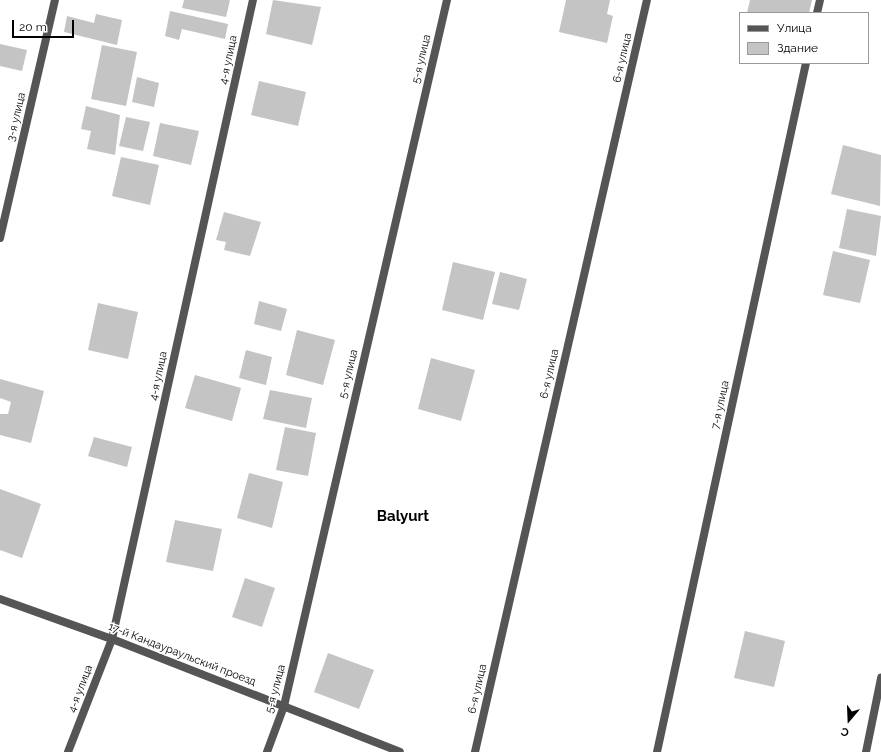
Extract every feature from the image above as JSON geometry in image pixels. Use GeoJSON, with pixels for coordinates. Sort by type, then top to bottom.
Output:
{"type":"FeatureCollection","features":[{"type":"Feature","properties":{"kind":"street","name":"3-я улица"},"geometry":{"type":"LineString","coordinates":[[0,238],[55,0]]}},
{"type":"Feature","properties":{"kind":"street","name":"4-я улица"},"geometry":{"type":"LineString","coordinates":[[68,752],[112,639],[253,0]]}},
{"type":"Feature","properties":{"kind":"street","name":"5-я улица"},"geometry":{"type":"LineString","coordinates":[[267,752],[284,706],[447,0]]}},
{"type":"Feature","properties":{"kind":"street","name":"6-я улица"},"geometry":{"type":"LineString","coordinates":[[475,752],[647,0]]}},
{"type":"Feature","properties":{"kind":"street"},"geometry":{"type":"LineString","coordinates":[[817,12],[820,0]]}},
{"type":"Feature","properties":{"kind":"street","name":"7-я улица"},"geometry":{"type":"LineString","coordinates":[[657,752],[806,64]]}},
{"type":"Feature","properties":{"kind":"street","name":"17-й Кандаураульский проезд"},"geometry":{"type":"LineString","coordinates":[[0,599],[112,639],[400,752]]}},
{"type":"Feature","properties":{"kind":"street"},"geometry":{"type":"LineString","coordinates":[[866,752],[881,678]]}},
{"type":"Feature","properties":{"kind":"building"},"geometry":{"type":"Polygon","coordinates":[[[184,0],[230,0],[226,17],[182,8],[184,0]]]}},
{"type":"Feature","properties":{"kind":"building"},"geometry":{"type":"Polygon","coordinates":[[[273,0],[321,7],[312,45],[266,34],[273,0]]]}},
{"type":"Feature","properties":{"kind":"building"},"geometry":{"type":"Polygon","coordinates":[[[566,0],[610,0],[607,14],[613,16],[607,43],[559,32],[566,0]]]}},
{"type":"Feature","properties":{"kind":"building"},"geometry":{"type":"Polygon","coordinates":[[[750,0],[812,0],[809,12],[747,12],[750,0]]]}},
{"type":"Feature","properties":{"kind":"building"},"geometry":{"type":"Polygon","coordinates":[[[170,11],[228,24],[225,39],[182,29],[179,40],[165,36],[170,11]]]}},
{"type":"Feature","properties":{"kind":"building"},"geometry":{"type":"Polygon","coordinates":[[[96,14],[122,20],[117,45],[64,32],[67,16],[94,23],[96,14]]]}},
{"type":"Feature","properties":{"kind":"building"},"geometry":{"type":"Polygon","coordinates":[[[0,44],[27,50],[22,71],[0,66],[0,44]]]}},
{"type":"Feature","properties":{"kind":"building"},"geometry":{"type":"Polygon","coordinates":[[[102,45],[137,52],[126,106],[91,99],[102,45]]]}},
{"type":"Feature","properties":{"kind":"building"},"geometry":{"type":"Polygon","coordinates":[[[137,77],[159,83],[154,107],[132,102],[137,77]]]}},
{"type":"Feature","properties":{"kind":"building"},"geometry":{"type":"Polygon","coordinates":[[[259,81],[306,92],[298,126],[251,115],[259,81]]]}},
{"type":"Feature","properties":{"kind":"building"},"geometry":{"type":"Polygon","coordinates":[[[86,106],[120,115],[115,155],[87,149],[91,131],[81,129],[86,106]]]}},
{"type":"Feature","properties":{"kind":"building"},"geometry":{"type":"Polygon","coordinates":[[[126,117],[150,122],[143,151],[119,146],[126,117]]]}},
{"type":"Feature","properties":{"kind":"building"},"geometry":{"type":"Polygon","coordinates":[[[160,123],[199,131],[191,165],[153,156],[160,123]]]}},
{"type":"Feature","properties":{"kind":"building"},"geometry":{"type":"Polygon","coordinates":[[[843,145],[881,155],[880,206],[831,194],[843,145]]]}},
{"type":"Feature","properties":{"kind":"building"},"geometry":{"type":"Polygon","coordinates":[[[121,157],[159,165],[150,205],[112,196],[121,157]]]}},
{"type":"Feature","properties":{"kind":"building"},"geometry":{"type":"Polygon","coordinates":[[[847,209],[881,216],[876,256],[839,248],[847,209]]]}},
{"type":"Feature","properties":{"kind":"building"},"geometry":{"type":"Polygon","coordinates":[[[224,212],[261,222],[250,256],[224,250],[226,242],[216,240],[224,212]]]}},
{"type":"Feature","properties":{"kind":"building"},"geometry":{"type":"Polygon","coordinates":[[[833,251],[870,260],[860,303],[823,295],[833,251]]]}},
{"type":"Feature","properties":{"kind":"building"},"geometry":{"type":"Polygon","coordinates":[[[453,262],[495,272],[483,320],[442,310],[453,262]]]}},
{"type":"Feature","properties":{"kind":"building"},"geometry":{"type":"Polygon","coordinates":[[[500,272],[527,279],[519,310],[492,304],[500,272]]]}},
{"type":"Feature","properties":{"kind":"building"},"geometry":{"type":"Polygon","coordinates":[[[259,301],[287,309],[281,331],[254,324],[259,301]]]}},
{"type":"Feature","properties":{"kind":"building"},"geometry":{"type":"Polygon","coordinates":[[[98,303],[138,312],[128,359],[88,350],[98,303]]]}},
{"type":"Feature","properties":{"kind":"building"},"geometry":{"type":"Polygon","coordinates":[[[297,330],[335,340],[323,385],[286,375],[297,330]]]}},
{"type":"Feature","properties":{"kind":"building"},"geometry":{"type":"Polygon","coordinates":[[[246,350],[272,357],[266,385],[239,378],[246,350]]]}},
{"type":"Feature","properties":{"kind":"building"},"geometry":{"type":"Polygon","coordinates":[[[431,358],[475,370],[461,421],[418,409],[431,358]]]}},
{"type":"Feature","properties":{"kind":"building"},"geometry":{"type":"Polygon","coordinates":[[[195,375],[241,388],[232,421],[185,408],[195,375]]]}},
{"type":"Feature","properties":{"kind":"building"},"geometry":{"type":"Polygon","coordinates":[[[0,379],[44,391],[31,443],[0,435],[0,414],[8,414],[11,402],[0,398],[0,379]]]}},
{"type":"Feature","properties":{"kind":"building"},"geometry":{"type":"Polygon","coordinates":[[[270,390],[312,398],[306,428],[263,419],[270,390]]]}},
{"type":"Feature","properties":{"kind":"building"},"geometry":{"type":"Polygon","coordinates":[[[285,427],[316,433],[308,476],[276,470],[285,427]]]}},
{"type":"Feature","properties":{"kind":"building"},"geometry":{"type":"Polygon","coordinates":[[[94,437],[132,447],[127,467],[88,456],[94,437]]]}},
{"type":"Feature","properties":{"kind":"building"},"geometry":{"type":"Polygon","coordinates":[[[249,473],[283,482],[272,528],[237,518],[249,473]]]}},
{"type":"Feature","properties":{"kind":"building"},"geometry":{"type":"Polygon","coordinates":[[[0,489],[41,504],[22,558],[0,550],[0,489]]]}},
{"type":"Feature","properties":{"kind":"building"},"geometry":{"type":"Polygon","coordinates":[[[175,520],[222,529],[213,571],[166,562],[175,520]]]}},
{"type":"Feature","properties":{"kind":"building"},"geometry":{"type":"Polygon","coordinates":[[[245,578],[275,588],[262,627],[232,617],[245,578]]]}},
{"type":"Feature","properties":{"kind":"building"},"geometry":{"type":"Polygon","coordinates":[[[745,631],[785,641],[774,687],[734,678],[745,631]]]}},
{"type":"Feature","properties":{"kind":"building"},"geometry":{"type":"Polygon","coordinates":[[[328,653],[374,670],[359,709],[314,692],[328,653]]]}},
{"type":"Feature","properties":{"kind":"district","name":"Balyurt"},"geometry":{"type":"Point","coordinates":[403,517]}}]}
